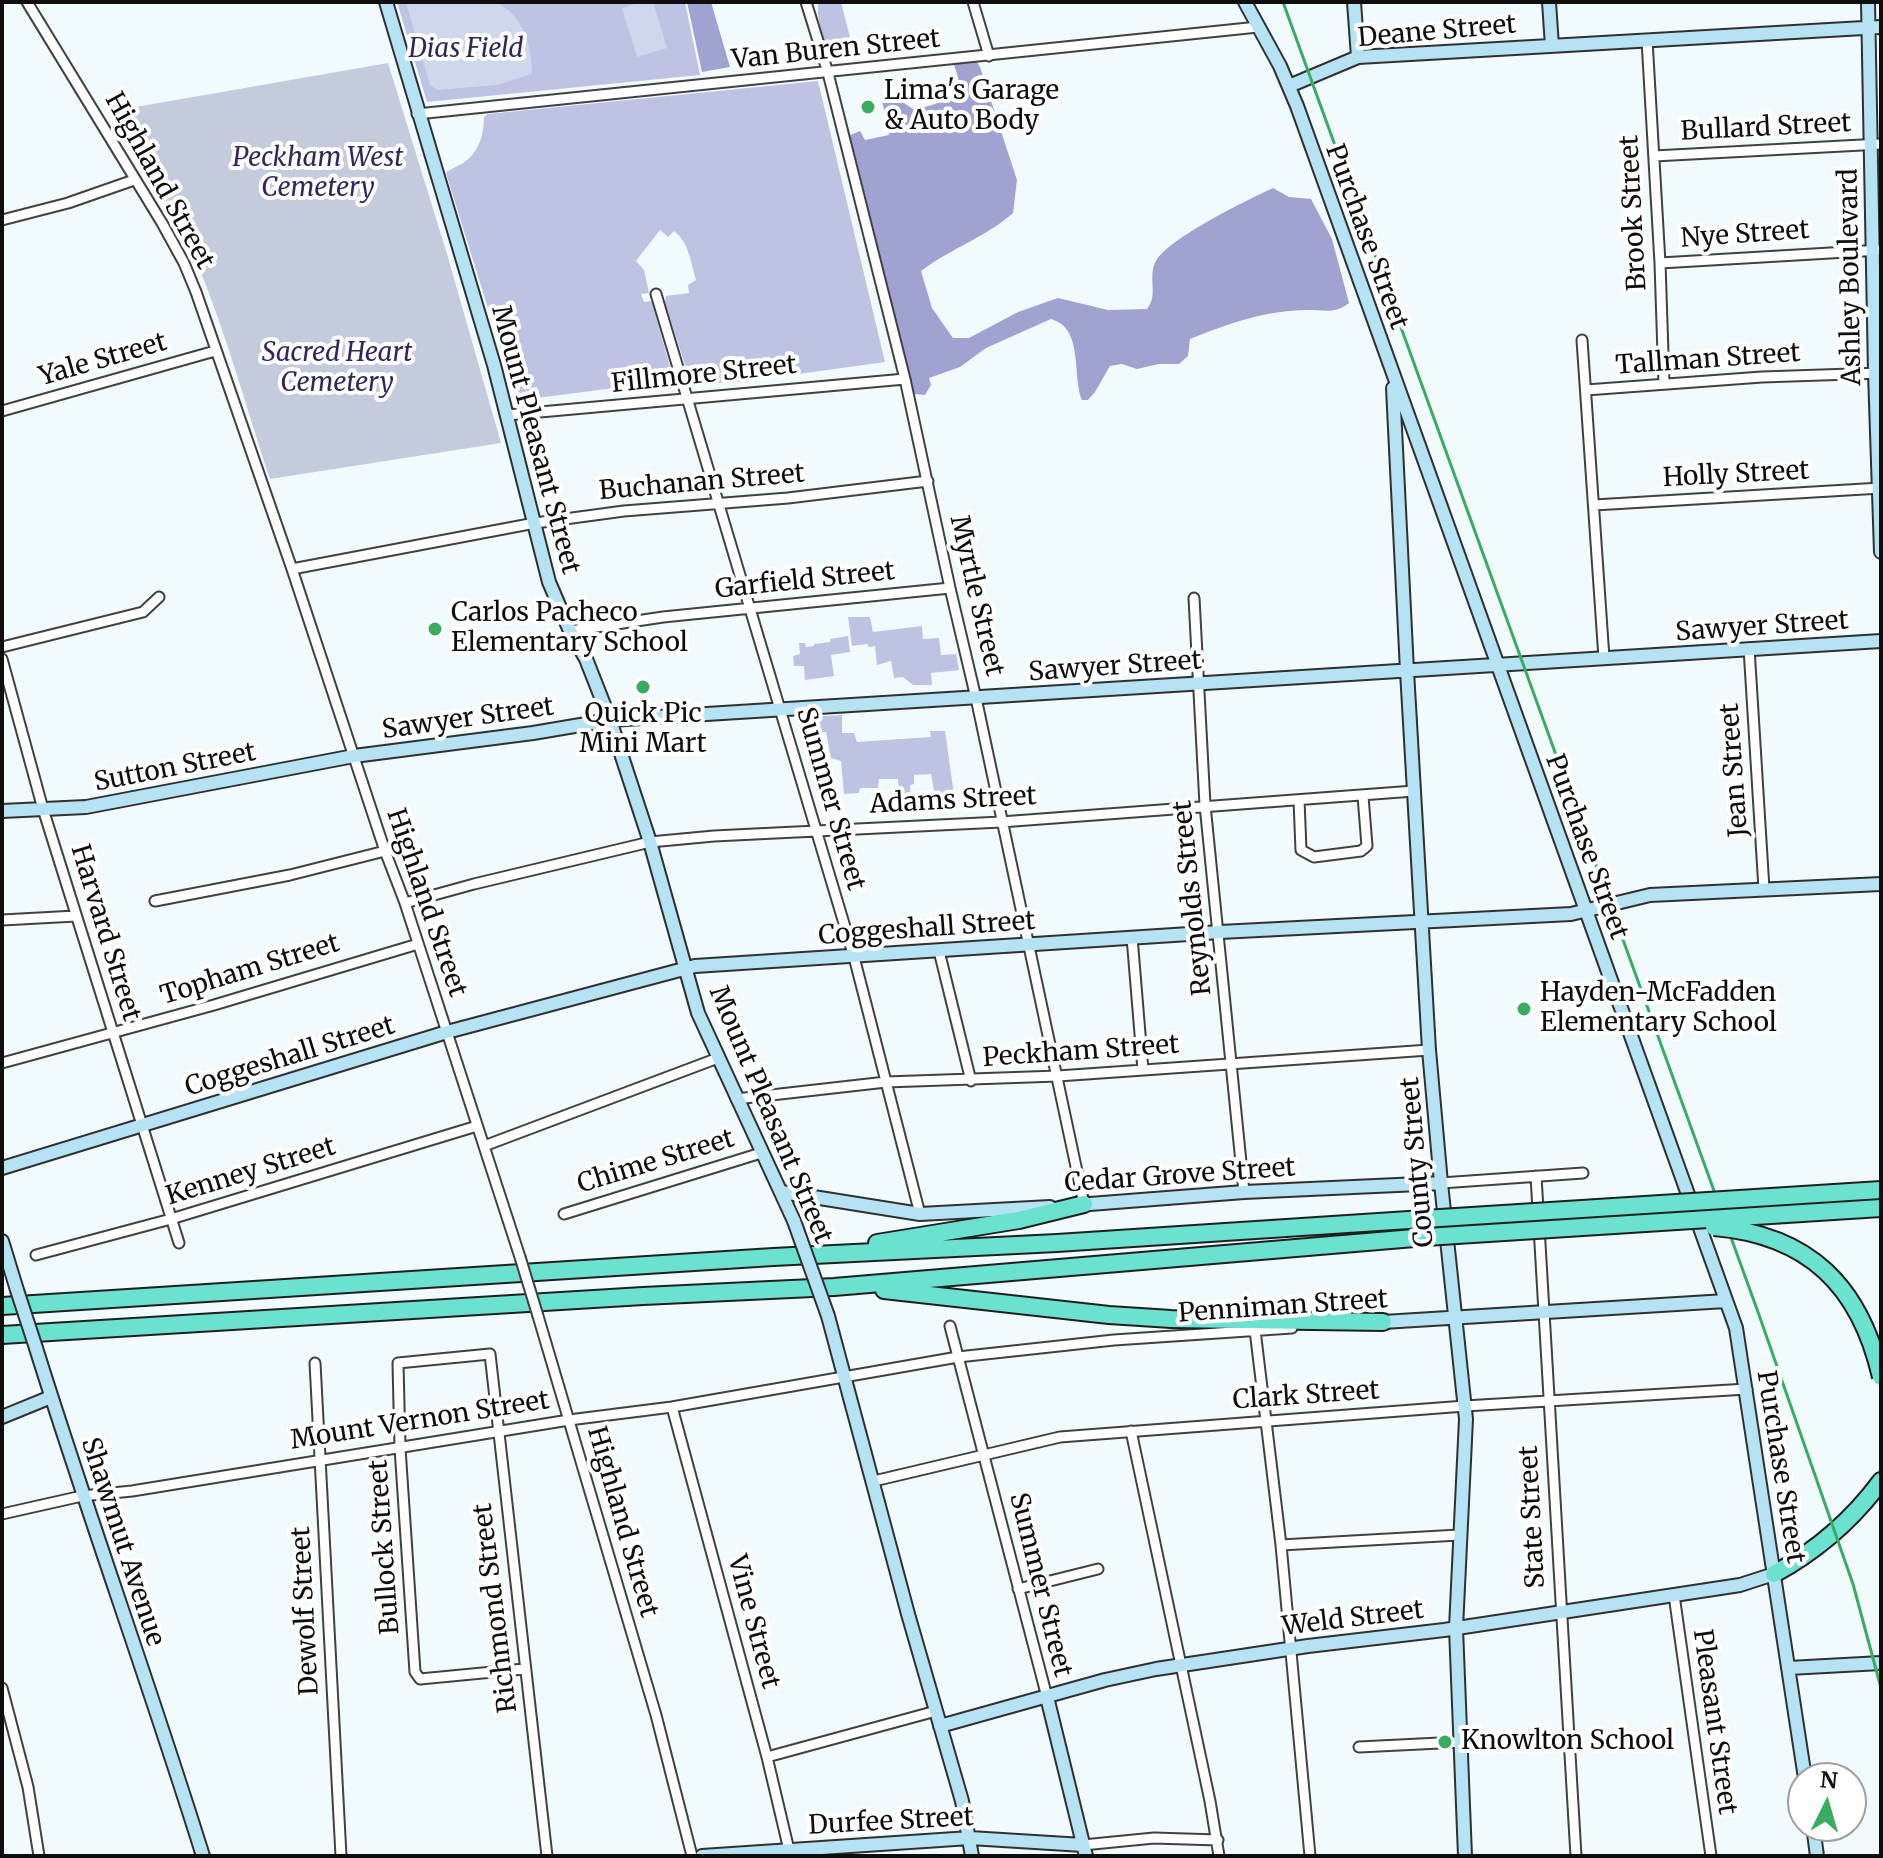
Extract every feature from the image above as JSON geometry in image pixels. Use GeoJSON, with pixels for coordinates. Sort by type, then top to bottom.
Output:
{"type":"FeatureCollection","features":[{"type":"Feature","properties":{"kind":"highway"},"geometry":{"type":"LineString","coordinates":[[2,1306],[1881,1190]]}},
{"type":"Feature","properties":{"kind":"highway"},"geometry":{"type":"LineString","coordinates":[[823,1254],[1004,1223],[1084,1204]]}},
{"type":"Feature","properties":{"kind":"highway"},"geometry":{"type":"LineString","coordinates":[[2,1335],[834,1287],[1426,1237],[1881,1208]]}},
{"type":"Feature","properties":{"kind":"highway"},"geometry":{"type":"LineString","coordinates":[[1637,1224],[1681,1224],[1740,1230],[1771,1238],[1802,1253],[1830,1275],[1853,1302],[1869,1333],[1881,1377]]}},
{"type":"Feature","properties":{"kind":"highway"},"geometry":{"type":"LineString","coordinates":[[834,1287],[944,1295],[1056,1311],[1125,1316],[1383,1322]]}},
{"type":"Feature","properties":{"kind":"highway"},"geometry":{"type":"LineString","coordinates":[[1774,1574],[1830,1534],[1857,1510],[1881,1481]]}},
{"type":"Feature","properties":{"kind":"main road","name":"Mount Pleasant Street"},"geometry":{"type":"LineString","coordinates":[[386,2],[507,415],[549,582],[586,659],[610,720],[650,842],[698,1013],[761,1153],[782,1192],[828,1316],[970,1838],[972,1856]]}},
{"type":"Feature","properties":{"kind":"main road","name":"Purchase Street"},"geometry":{"type":"LineString","coordinates":[[1245,2],[1289,86],[1738,1334],[1803,1762]]}},
{"type":"Feature","properties":{"kind":"main road"},"geometry":{"type":"LineString","coordinates":[[1354,2],[1358,57]]}},
{"type":"Feature","properties":{"kind":"main road"},"geometry":{"type":"LineString","coordinates":[[1549,2],[1552,46]]}},
{"type":"Feature","properties":{"kind":"main road","name":"Ashley Boulevard"},"geometry":{"type":"LineString","coordinates":[[1868,2],[1875,27],[1881,552]]}},
{"type":"Feature","properties":{"kind":"main road","name":"Deane Street"},"geometry":{"type":"LineString","coordinates":[[1289,86],[1358,57],[1875,27]]}},
{"type":"Feature","properties":{"kind":"main road","name":"County Street"},"geometry":{"type":"LineString","coordinates":[[1393,377],[1429,1050],[1465,1406],[1466,1460],[1459,1535],[1456,1628],[1465,1856]]}},
{"type":"Feature","properties":{"kind":"main road"},"geometry":{"type":"LineString","coordinates":[[1396,463],[1424,457]]}},
{"type":"Feature","properties":{"kind":"main road","name":"Sawyer Street"},"geometry":{"type":"LineString","coordinates":[[354,756],[610,720],[1881,641]]}},
{"type":"Feature","properties":{"kind":"main road","name":"Sutton Street"},"geometry":{"type":"LineString","coordinates":[[2,811],[99,805],[354,756]]}},
{"type":"Feature","properties":{"kind":"main road","name":"Coggeshall Street"},"geometry":{"type":"LineString","coordinates":[[2,1168],[447,1032],[684,969],[1132,937],[1586,912],[1641,896],[1881,884]]}},
{"type":"Feature","properties":{"kind":"main road","name":"Cedar Grove Street"},"geometry":{"type":"LineString","coordinates":[[782,1192],[920,1214],[1244,1192],[1441,1183]]}},
{"type":"Feature","properties":{"kind":"main road","name":"Shawmut Avenue"},"geometry":{"type":"LineString","coordinates":[[2,1241],[82,1496],[203,1856]]}},
{"type":"Feature","properties":{"kind":"main road","name":"Penniman Street"},"geometry":{"type":"LineString","coordinates":[[1383,1322],[1726,1301]]}},
{"type":"Feature","properties":{"kind":"main road"},"geometry":{"type":"LineString","coordinates":[[2,1417],[51,1397]]}},
{"type":"Feature","properties":{"kind":"main road","name":"Weld Street"},"geometry":{"type":"LineString","coordinates":[[940,1726],[1122,1676],[1180,1665],[1674,1595],[1751,1583],[1774,1574]]}},
{"type":"Feature","properties":{"kind":"main road"},"geometry":{"type":"LineString","coordinates":[[1789,1668],[1881,1663]]}},
{"type":"Feature","properties":{"kind":"main road","name":"Summer Street"},"geometry":{"type":"LineString","coordinates":[[1047,1697],[1085,1850]]}},
{"type":"Feature","properties":{"kind":"main road","name":"Durfee Street"},"geometry":{"type":"LineString","coordinates":[[702,1856],[970,1838],[1085,1850]]}},
{"type":"Feature","properties":{"kind":"street","name":"Highland Street"},"geometry":{"type":"LineString","coordinates":[[27,2],[184,263],[405,903],[520,1257],[656,1715],[692,1856]]}},
{"type":"Feature","properties":{"kind":"street","name":"Myrtle Street"},"geometry":{"type":"LineString","coordinates":[[806,2],[828,73],[905,379],[1084,1204]]}},
{"type":"Feature","properties":{"kind":"street"},"geometry":{"type":"LineString","coordinates":[[973,2],[989,56]]}},
{"type":"Feature","properties":{"kind":"street","name":"Van Buren Street"},"geometry":{"type":"LineString","coordinates":[[417,114],[1258,27]]}},
{"type":"Feature","properties":{"kind":"street","name":"Brook Street"},"geometry":{"type":"LineString","coordinates":[[1647,40],[1664,384]]}},
{"type":"Feature","properties":{"kind":"street","name":"Bullard Street"},"geometry":{"type":"LineString","coordinates":[[1654,156],[1876,145]]}},
{"type":"Feature","properties":{"kind":"street"},"geometry":{"type":"LineString","coordinates":[[2,220],[68,203],[134,180]]}},
{"type":"Feature","properties":{"kind":"street","name":"Nye Street"},"geometry":{"type":"LineString","coordinates":[[1660,263],[1877,250]]}},
{"type":"Feature","properties":{"kind":"street","name":"Summer Street"},"geometry":{"type":"LineString","coordinates":[[656,294],[854,957],[920,1214]]}},
{"type":"Feature","properties":{"kind":"street"},"geometry":{"type":"LineString","coordinates":[[1582,340],[1604,658]]}},
{"type":"Feature","properties":{"kind":"street","name":"Yale Street"},"geometry":{"type":"LineString","coordinates":[[2,411],[215,351]]}},
{"type":"Feature","properties":{"kind":"street","name":"Tallman Street"},"geometry":{"type":"LineString","coordinates":[[1586,390],[1878,373]]}},
{"type":"Feature","properties":{"kind":"street","name":"Fillmore Street"},"geometry":{"type":"LineString","coordinates":[[507,415],[905,379]]}},
{"type":"Feature","properties":{"kind":"street","name":"Buchanan Street"},"geometry":{"type":"LineString","coordinates":[[292,569],[535,523],[928,481]]}},
{"type":"Feature","properties":{"kind":"street","name":"Holly Street"},"geometry":{"type":"LineString","coordinates":[[1594,505],[1879,488]]}},
{"type":"Feature","properties":{"kind":"street","name":"Garfield Street"},"geometry":{"type":"LineString","coordinates":[[570,631],[663,617],[950,588]]}},
{"type":"Feature","properties":{"kind":"street"},"geometry":{"type":"LineString","coordinates":[[2,647],[143,612],[159,597]]}},
{"type":"Feature","properties":{"kind":"street","name":"Reynolds Street"},"geometry":{"type":"LineString","coordinates":[[1194,598],[1205,805],[1244,1192]]}},
{"type":"Feature","properties":{"kind":"street","name":"Jean Street"},"geometry":{"type":"LineString","coordinates":[[1749,648],[1764,889]]}},
{"type":"Feature","properties":{"kind":"street","name":"Harvard Street"},"geometry":{"type":"LineString","coordinates":[[2,659],[43,809],[179,1243]]}},
{"type":"Feature","properties":{"kind":"street","name":"Adams Street"},"geometry":{"type":"LineString","coordinates":[[405,903],[650,842],[1001,822],[1414,791]]}},
{"type":"Feature","properties":{"kind":"street"},"geometry":{"type":"LineString","coordinates":[[1299,800],[1301,850],[1314,857],[1361,851],[1367,846],[1363,796]]}},
{"type":"Feature","properties":{"kind":"street"},"geometry":{"type":"LineString","coordinates":[[155,901],[290,875],[385,851]]}},
{"type":"Feature","properties":{"kind":"street"},"geometry":{"type":"LineString","coordinates":[[2,920],[76,916]]}},
{"type":"Feature","properties":{"kind":"street"},"geometry":{"type":"LineString","coordinates":[[1132,937],[1143,1070]]}},
{"type":"Feature","properties":{"kind":"street","name":"Topham Street"},"geometry":{"type":"LineString","coordinates":[[2,1063],[418,944]]}},
{"type":"Feature","properties":{"kind":"street"},"geometry":{"type":"LineString","coordinates":[[939,951],[971,1081]]}},
{"type":"Feature","properties":{"kind":"street","name":"Peckham Street"},"geometry":{"type":"LineString","coordinates":[[736,1099],[886,1082],[1058,1076],[1429,1050]]}},
{"type":"Feature","properties":{"kind":"street"},"geometry":{"type":"LineString","coordinates":[[484,1146],[718,1058]]}},
{"type":"Feature","properties":{"kind":"street","name":"Kenney Street"},"geometry":{"type":"LineString","coordinates":[[36,1255],[171,1219],[477,1126]]}},
{"type":"Feature","properties":{"kind":"street","name":"Chime Street"},"geometry":{"type":"LineString","coordinates":[[564,1214],[761,1153]]}},
{"type":"Feature","properties":{"kind":"street","name":"Cedar Grove Street"},"geometry":{"type":"LineString","coordinates":[[1441,1183],[1583,1173]]}},
{"type":"Feature","properties":{"kind":"street","name":"State Street"},"geometry":{"type":"LineString","coordinates":[[1536,1176],[1576,1856]]}},
{"type":"Feature","properties":{"kind":"street","name":"Penniman Street"},"geometry":{"type":"LineString","coordinates":[[846,1376],[958,1357],[1114,1340],[1383,1322]]}},
{"type":"Feature","properties":{"kind":"street","name":"Summer Street"},"geometry":{"type":"LineString","coordinates":[[950,1326],[1047,1697]]}},
{"type":"Feature","properties":{"kind":"street"},"geometry":{"type":"LineString","coordinates":[[1255,1330],[1281,1545],[1310,1856]]}},
{"type":"Feature","properties":{"kind":"street","name":"Bullock Street"},"geometry":{"type":"LineString","coordinates":[[490,1354],[398,1363],[400,1448],[415,1672],[420,1679],[524,1669]]}},
{"type":"Feature","properties":{"kind":"street","name":"Richmond Street"},"geometry":{"type":"LineString","coordinates":[[490,1354],[547,1856]]}},
{"type":"Feature","properties":{"kind":"street","name":"Dewolf Street"},"geometry":{"type":"LineString","coordinates":[[315,1363],[341,1856]]}},
{"type":"Feature","properties":{"kind":"street","name":"Mount Vernon Street"},"geometry":{"type":"LineString","coordinates":[[2,1514],[82,1496],[132,1491],[498,1431],[672,1407],[846,1376]]}},
{"type":"Feature","properties":{"kind":"street","name":"Clark Street"},"geometry":{"type":"LineString","coordinates":[[874,1481],[1060,1437],[1465,1406],[1747,1389]]}},
{"type":"Feature","properties":{"kind":"street","name":"Vine Street"},"geometry":{"type":"LineString","coordinates":[[672,1407],[767,1757],[789,1850]]}},
{"type":"Feature","properties":{"kind":"street"},"geometry":{"type":"LineString","coordinates":[[1131,1431],[1219,1856]]}},
{"type":"Feature","properties":{"kind":"street"},"geometry":{"type":"LineString","coordinates":[[1281,1545],[1459,1535]]}},
{"type":"Feature","properties":{"kind":"street"},"geometry":{"type":"LineString","coordinates":[[1018,1589],[1098,1569]]}},
{"type":"Feature","properties":{"kind":"street","name":"Pleasant Street"},"geometry":{"type":"LineString","coordinates":[[1674,1595],[1711,1856]]}},
{"type":"Feature","properties":{"kind":"street"},"geometry":{"type":"LineString","coordinates":[[2,1688],[28,1787],[39,1856]]}},
{"type":"Feature","properties":{"kind":"street"},"geometry":{"type":"LineString","coordinates":[[767,1757],[936,1711]]}},
{"type":"Feature","properties":{"kind":"street"},"geometry":{"type":"LineString","coordinates":[[1359,1747],[1460,1742]]}},
{"type":"Feature","properties":{"kind":"street"},"geometry":{"type":"LineString","coordinates":[[1085,1850],[1154,1838],[1218,1840]]}},
{"type":"Feature","properties":{"kind":"green space","name":"Dias Field"},"geometry":{"type":"Polygon","coordinates":[[[397,2],[685,2],[700,75],[427,102],[397,2]]]}},
{"type":"Feature","properties":{"kind":"green space"},"geometry":{"type":"Polygon","coordinates":[[[406,2],[492,3],[508,9],[525,34],[532,74],[497,85],[437,90],[430,85],[406,2]]]}},
{"type":"Feature","properties":{"kind":"green space"},"geometry":{"type":"Polygon","coordinates":[[[653,2],[667,48],[637,57],[622,8],[653,2]]]}},
{"type":"Feature","properties":{"kind":"green space"},"geometry":{"type":"Polygon","coordinates":[[[841,2],[855,57],[835,59],[822,33],[818,4],[841,2]]]}},
{"type":"Feature","properties":{"kind":"green space"},"geometry":{"type":"Polygon","coordinates":[[[388,63],[501,443],[270,479],[221,325],[198,265],[159,188],[107,112],[388,63]]]}},
{"type":"Feature","properties":{"kind":"green space"},"geometry":{"type":"Polygon","coordinates":[[[818,81],[885,362],[741,382],[691,384],[665,302],[666,296],[689,293],[688,285],[696,280],[683,241],[674,231],[668,237],[660,230],[636,261],[644,270],[649,293],[641,294],[644,302],[652,303],[676,388],[621,391],[614,388],[537,398],[530,407],[518,405],[446,173],[463,163],[477,149],[484,117],[488,114],[818,81]]]}},
{"type":"Feature","properties":{"kind":"green space"},"geometry":{"type":"Polygon","coordinates":[[[848,617],[870,617],[873,632],[922,626],[923,639],[939,638],[941,655],[956,654],[959,670],[931,673],[932,685],[913,685],[903,677],[894,678],[891,661],[877,665],[875,646],[852,646],[848,617]]]}},
{"type":"Feature","properties":{"kind":"green space"},"geometry":{"type":"Polygon","coordinates":[[[848,636],[850,652],[831,655],[834,676],[805,680],[804,666],[794,666],[793,656],[800,654],[799,643],[805,643],[806,647],[814,646],[848,636]]]}},
{"type":"Feature","properties":{"kind":"green space"},"geometry":{"type":"Polygon","coordinates":[[[842,715],[842,733],[854,733],[857,742],[931,737],[930,731],[945,731],[954,795],[935,796],[931,774],[914,775],[914,784],[910,785],[912,810],[900,811],[898,779],[879,779],[878,788],[860,788],[859,793],[844,794],[841,761],[831,758],[826,732],[802,733],[796,718],[842,715]]]}},
{"type":"Feature","properties":{"kind":"shaded area"},"geometry":{"type":"Polygon","coordinates":[[[687,2],[711,2],[730,67],[702,72],[687,2]]]}},
{"type":"Feature","properties":{"kind":"shaded area"},"geometry":{"type":"Polygon","coordinates":[[[977,62],[980,67],[1017,180],[1013,213],[921,271],[932,308],[953,338],[969,338],[1018,312],[1058,298],[1108,310],[1147,309],[1152,298],[1152,273],[1156,261],[1164,252],[1210,220],[1273,188],[1289,197],[1311,199],[1332,239],[1349,303],[1334,310],[1262,315],[1218,328],[1190,339],[1188,356],[1179,364],[1137,369],[1122,364],[1110,366],[1088,400],[1082,400],[1079,390],[1073,342],[1061,324],[1051,319],[986,348],[960,367],[929,378],[931,385],[925,395],[914,394],[850,135],[860,131],[865,140],[889,135],[881,95],[895,97],[913,109],[947,99],[959,85],[954,65],[977,62]]]}},
{"type":"Feature","properties":{"kind":"railway"},"geometry":{"type":"LineString","coordinates":[[1283,2],[1758,1312],[1853,1584],[1881,1688]]}},
{"type":"Feature","properties":{"kind":"place","name":"Lima's Garage & Auto Body"},"geometry":{"type":"Point","coordinates":[868,107]}},
{"type":"Feature","properties":{"kind":"place","name":"Carlos Pacheco Elementary School"},"geometry":{"type":"Point","coordinates":[435,629]}},
{"type":"Feature","properties":{"kind":"place","name":"Quick Pic Mini Mart"},"geometry":{"type":"Point","coordinates":[643,687]}},
{"type":"Feature","properties":{"kind":"place","name":"Hayden-McFadden Elementary School"},"geometry":{"type":"Point","coordinates":[1524,1009]}},
{"type":"Feature","properties":{"kind":"place","name":"Knowlton School"},"geometry":{"type":"Point","coordinates":[1445,1742]}},
{"type":"Feature","properties":{"kind":"park label","name":"Peckham West Cemetery"},"geometry":{"type":"Point","coordinates":[318,174]}},
{"type":"Feature","properties":{"kind":"park label","name":"Sacred Heart Cemetery"},"geometry":{"type":"Point","coordinates":[337,369]}}]}
